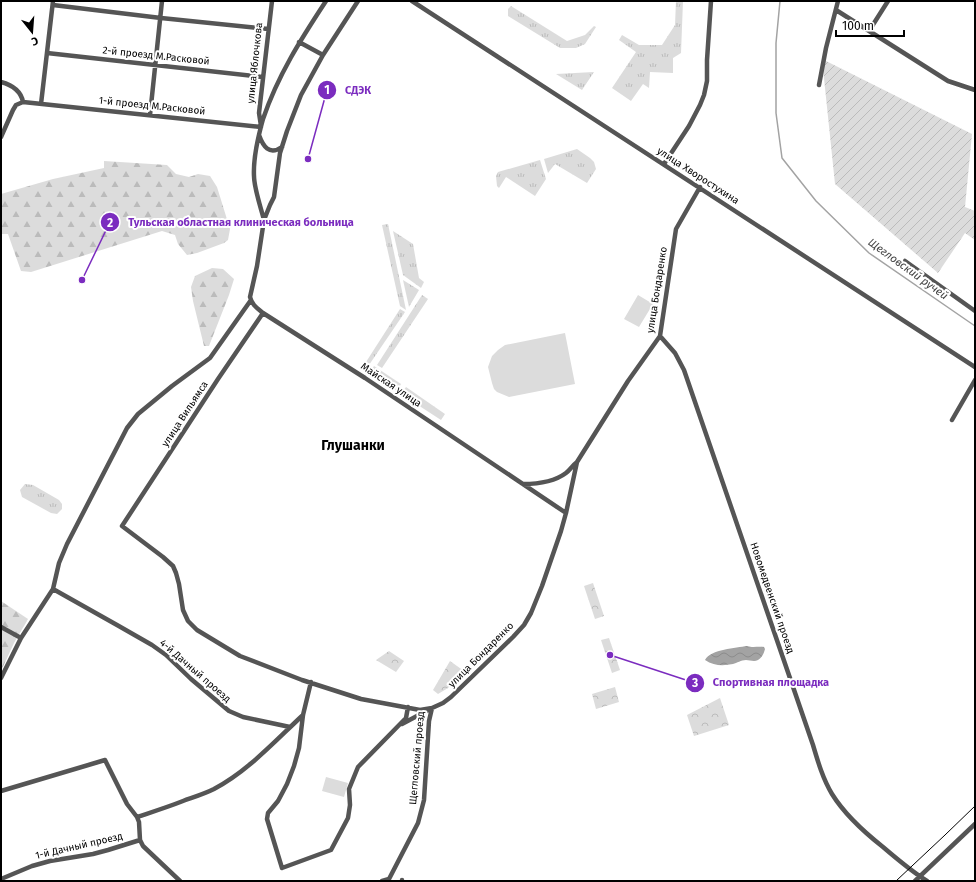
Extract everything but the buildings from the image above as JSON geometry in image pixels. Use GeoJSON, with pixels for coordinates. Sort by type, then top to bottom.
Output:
{"type":"FeatureCollection","features":[{"type":"Feature","properties":{"kind":"street"},"geometry":{"type":"LineString","coordinates":[[150,115],[162,1]]}},
{"type":"Feature","properties":{"kind":"street","name":"улица Яблочкова"},"geometry":{"type":"LineString","coordinates":[[261,127],[259,113],[262,77],[272,1]]}},
{"type":"Feature","properties":{"kind":"street"},"geometry":{"type":"LineString","coordinates":[[264,220],[258,199],[254,175],[259,133],[275,87],[299,42],[326,1]]}},
{"type":"Feature","properties":{"kind":"street"},"geometry":{"type":"LineString","coordinates":[[1,678],[21,638],[54,589],[59,563],[67,544],[127,428],[138,414],[172,386],[210,358],[251,300],[250,297],[257,266],[264,220],[274,197],[282,146],[301,95],[323,55],[358,1]]}},
{"type":"Feature","properties":{"kind":"street","name":"улица Хворостухина"},"geometry":{"type":"LineString","coordinates":[[412,1],[975,367]]}},
{"type":"Feature","properties":{"kind":"street"},"geometry":{"type":"LineString","coordinates":[[664,164],[689,126],[704,95],[707,81],[707,60],[712,1]]}},
{"type":"Feature","properties":{"kind":"street"},"geometry":{"type":"LineString","coordinates":[[819,85],[826,48],[838,1]]}},
{"type":"Feature","properties":{"kind":"street"},"geometry":{"type":"LineString","coordinates":[[869,31],[888,1]]}},
{"type":"Feature","properties":{"kind":"street"},"geometry":{"type":"LineString","coordinates":[[41,104],[53,3],[161,18],[268,29]]}},
{"type":"Feature","properties":{"kind":"street"},"geometry":{"type":"LineString","coordinates":[[836,10],[948,81],[975,90]]}},
{"type":"Feature","properties":{"kind":"street"},"geometry":{"type":"LineString","coordinates":[[299,42],[323,55]]}},
{"type":"Feature","properties":{"kind":"street","name":"2-й проезд М.Расковой"},"geometry":{"type":"LineString","coordinates":[[47,53],[262,77]]}},
{"type":"Feature","properties":{"kind":"street"},"geometry":{"type":"LineString","coordinates":[[1,82],[17,89],[23,102],[19,103],[13,110],[1,137]]}},
{"type":"Feature","properties":{"kind":"street","name":"1-й проезд М.Расковой"},"geometry":{"type":"LineString","coordinates":[[23,102],[261,127]]}},
{"type":"Feature","properties":{"kind":"street"},"geometry":{"type":"LineString","coordinates":[[259,133],[264,146],[269,150],[279,149],[282,146]]}},
{"type":"Feature","properties":{"kind":"street","name":"улица Бондаренко"},"geometry":{"type":"LineString","coordinates":[[122,526],[173,566],[179,584],[183,610],[188,622],[197,630],[240,656],[361,699],[420,710],[432,708],[452,697],[512,638],[524,625],[531,613],[561,531],[577,462],[628,381],[660,336],[676,229],[700,187]]}},
{"type":"Feature","properties":{"kind":"street"},"geometry":{"type":"LineString","coordinates":[[258,199],[261,202],[270,205]]}},
{"type":"Feature","properties":{"kind":"street"},"geometry":{"type":"LineString","coordinates":[[905,261],[975,311]]}},
{"type":"Feature","properties":{"kind":"street","name":"Майская улица"},"geometry":{"type":"LineString","coordinates":[[251,300],[254,306],[263,313],[364,378],[566,513]]}},
{"type":"Feature","properties":{"kind":"street","name":"улица Вильямса"},"geometry":{"type":"LineString","coordinates":[[122,526],[263,313]]}},
{"type":"Feature","properties":{"kind":"street","name":"Новомедвенский проезд"},"geometry":{"type":"LineString","coordinates":[[660,336],[675,353],[684,370],[823,776],[839,804],[855,822],[902,864],[927,881]]}},
{"type":"Feature","properties":{"kind":"street"},"geometry":{"type":"LineString","coordinates":[[952,420],[975,380]]}},
{"type":"Feature","properties":{"kind":"street"},"geometry":{"type":"LineString","coordinates":[[522,484],[539,483],[554,479],[567,472],[577,462]]}},
{"type":"Feature","properties":{"kind":"street","name":"4-й Дачный проезд"},"geometry":{"type":"LineString","coordinates":[[54,589],[152,645],[166,655],[229,711],[244,717],[290,727]]}},
{"type":"Feature","properties":{"kind":"street"},"geometry":{"type":"LineString","coordinates":[[1,627],[21,638]]}},
{"type":"Feature","properties":{"kind":"street"},"geometry":{"type":"LineString","coordinates":[[311,682],[303,715],[299,748],[294,766],[287,784],[278,801],[268,813],[267,819],[282,868],[331,850],[348,818],[350,805],[349,789],[358,767],[406,718],[408,708]]}},
{"type":"Feature","properties":{"kind":"street","name":"Щегловский проезд"},"geometry":{"type":"LineString","coordinates":[[398,725],[432,708]]}},
{"type":"Feature","properties":{"kind":"street","name":"Щегловский проезд"},"geometry":{"type":"LineString","coordinates":[[382,881],[389,879],[418,823],[424,800],[428,721],[432,708]]}},
{"type":"Feature","properties":{"kind":"street"},"geometry":{"type":"LineString","coordinates":[[137,817],[214,789],[248,765],[303,715]]}},
{"type":"Feature","properties":{"kind":"street"},"geometry":{"type":"LineString","coordinates":[[1,792],[104,760],[127,804],[137,817],[139,822],[140,840],[143,846],[180,881]]}},
{"type":"Feature","properties":{"kind":"street"},"geometry":{"type":"LineString","coordinates":[[915,881],[975,824]]}},
{"type":"Feature","properties":{"kind":"street","name":"1-й Дачный проезд"},"geometry":{"type":"LineString","coordinates":[[1,879],[32,866],[50,861],[93,854],[140,840]]}},
{"type":"Feature","properties":{"kind":"green space"},"geometry":{"type":"Polygon","coordinates":[[[676,1],[683,1],[681,53],[673,58],[673,73],[650,72],[649,88],[643,84],[631,101],[612,88],[636,52],[619,40],[622,35],[639,45],[662,45],[675,25],[676,1]]]}},
{"type":"Feature","properties":{"kind":"green space"},"geometry":{"type":"Polygon","coordinates":[[[511,6],[567,41],[585,35],[594,26],[596,27],[585,44],[576,48],[560,48],[508,16],[508,9],[511,6]]]}},
{"type":"Feature","properties":{"kind":"green space"},"geometry":{"type":"Polygon","coordinates":[[[822,59],[972,134],[965,207],[975,211],[975,240],[965,233],[938,273],[835,184],[822,59]]]}},
{"type":"Feature","properties":{"kind":"green space"},"geometry":{"type":"Polygon","coordinates":[[[594,72],[582,90],[556,74],[594,72]]]}},
{"type":"Feature","properties":{"kind":"green space"},"geometry":{"type":"Polygon","coordinates":[[[577,149],[594,162],[596,169],[587,183],[555,164],[548,173],[544,159],[577,149]]]}},
{"type":"Feature","properties":{"kind":"green space"},"geometry":{"type":"Polygon","coordinates":[[[540,160],[546,179],[535,196],[506,177],[499,188],[497,186],[496,176],[498,172],[540,160]]]}},
{"type":"Feature","properties":{"kind":"green space"},"geometry":{"type":"Polygon","coordinates":[[[104,161],[167,165],[176,174],[189,177],[198,174],[210,176],[217,187],[230,229],[228,240],[224,243],[197,253],[187,255],[178,244],[175,235],[162,231],[31,272],[21,271],[8,234],[1,234],[1,194],[53,179],[104,168],[104,161]]]}},
{"type":"Feature","properties":{"kind":"green space"},"geometry":{"type":"Polygon","coordinates":[[[388,224],[406,310],[400,306],[382,225],[388,224]]]}},
{"type":"Feature","properties":{"kind":"green space"},"geometry":{"type":"Polygon","coordinates":[[[393,231],[413,244],[419,278],[424,282],[421,288],[403,275],[393,231]]]}},
{"type":"Feature","properties":{"kind":"green space"},"geometry":{"type":"Polygon","coordinates":[[[212,268],[223,269],[234,279],[209,346],[204,346],[191,287],[195,276],[212,268]]]}},
{"type":"Feature","properties":{"kind":"green space"},"geometry":{"type":"Polygon","coordinates":[[[403,280],[419,290],[409,307],[403,280]]]}},
{"type":"Feature","properties":{"kind":"green space"},"geometry":{"type":"Polygon","coordinates":[[[422,295],[428,299],[382,368],[377,365],[422,295]]]}},
{"type":"Feature","properties":{"kind":"green space"},"geometry":{"type":"Polygon","coordinates":[[[638,295],[653,304],[639,327],[624,319],[638,295]]]}},
{"type":"Feature","properties":{"kind":"green space"},"geometry":{"type":"Polygon","coordinates":[[[400,309],[405,312],[369,365],[366,362],[400,309]]]}},
{"type":"Feature","properties":{"kind":"green space"},"geometry":{"type":"Polygon","coordinates":[[[565,333],[575,384],[509,397],[497,392],[494,389],[488,367],[492,356],[498,350],[505,345],[565,333]]]}},
{"type":"Feature","properties":{"kind":"green space"},"geometry":{"type":"Polygon","coordinates":[[[374,366],[401,384],[397,391],[370,373],[374,366]]]}},
{"type":"Feature","properties":{"kind":"green space"},"geometry":{"type":"Polygon","coordinates":[[[406,387],[445,414],[441,420],[401,394],[406,387]]]}},
{"type":"Feature","properties":{"kind":"green space"},"geometry":{"type":"Polygon","coordinates":[[[25,484],[33,485],[59,500],[62,504],[62,509],[57,514],[51,513],[22,497],[20,490],[25,484]]]}},
{"type":"Feature","properties":{"kind":"green space"},"geometry":{"type":"Polygon","coordinates":[[[593,583],[604,616],[595,619],[584,586],[593,583]]]}},
{"type":"Feature","properties":{"kind":"green space"},"geometry":{"type":"Polygon","coordinates":[[[1,601],[28,619],[14,643],[1,671],[1,601]]]}},
{"type":"Feature","properties":{"kind":"green space"},"geometry":{"type":"Polygon","coordinates":[[[609,638],[620,670],[612,673],[601,640],[609,638]]]}},
{"type":"Feature","properties":{"kind":"green space"},"geometry":{"type":"Polygon","coordinates":[[[389,651],[404,661],[396,672],[376,660],[389,651]]]}},
{"type":"Feature","properties":{"kind":"green space"},"geometry":{"type":"Polygon","coordinates":[[[450,661],[464,671],[448,688],[438,694],[433,690],[450,661]]]}},
{"type":"Feature","properties":{"kind":"green space"},"geometry":{"type":"Polygon","coordinates":[[[615,687],[619,702],[596,709],[592,694],[615,687]]]}},
{"type":"Feature","properties":{"kind":"green space"},"geometry":{"type":"Polygon","coordinates":[[[720,698],[729,725],[694,736],[687,715],[720,698]]]}},
{"type":"Feature","properties":{"kind":"green space"},"geometry":{"type":"Polygon","coordinates":[[[326,777],[348,783],[344,797],[322,791],[326,777]]]}},
{"type":"Feature","properties":{"kind":"water"},"geometry":{"type":"Polygon","coordinates":[[[747,646],[764,647],[765,649],[762,657],[756,661],[744,660],[733,664],[722,665],[705,660],[708,656],[718,651],[747,646]]]}},
{"type":"Feature","properties":{"kind":"waterway","name":"Щегловский ручей"},"geometry":{"type":"LineString","coordinates":[[780,1],[776,43],[776,113],[782,158],[816,201],[869,253],[975,326]]}},
{"type":"Feature","properties":{"kind":"tram line"},"geometry":{"type":"LineString","coordinates":[[896,881],[975,806]]}},
{"type":"Feature","properties":{"kind":"place","name":"СДЭК"},"geometry":{"type":"Point","coordinates":[308,159]}},
{"type":"Feature","properties":{"kind":"place","name":"Тульская областная клиническая больница"},"geometry":{"type":"Point","coordinates":[82,280]}},
{"type":"Feature","properties":{"kind":"place","name":"Спортивная площадка"},"geometry":{"type":"Point","coordinates":[610,655]}},
{"type":"Feature","properties":{"kind":"district","name":"Глушанки"},"geometry":{"type":"Point","coordinates":[353,445]}}]}
